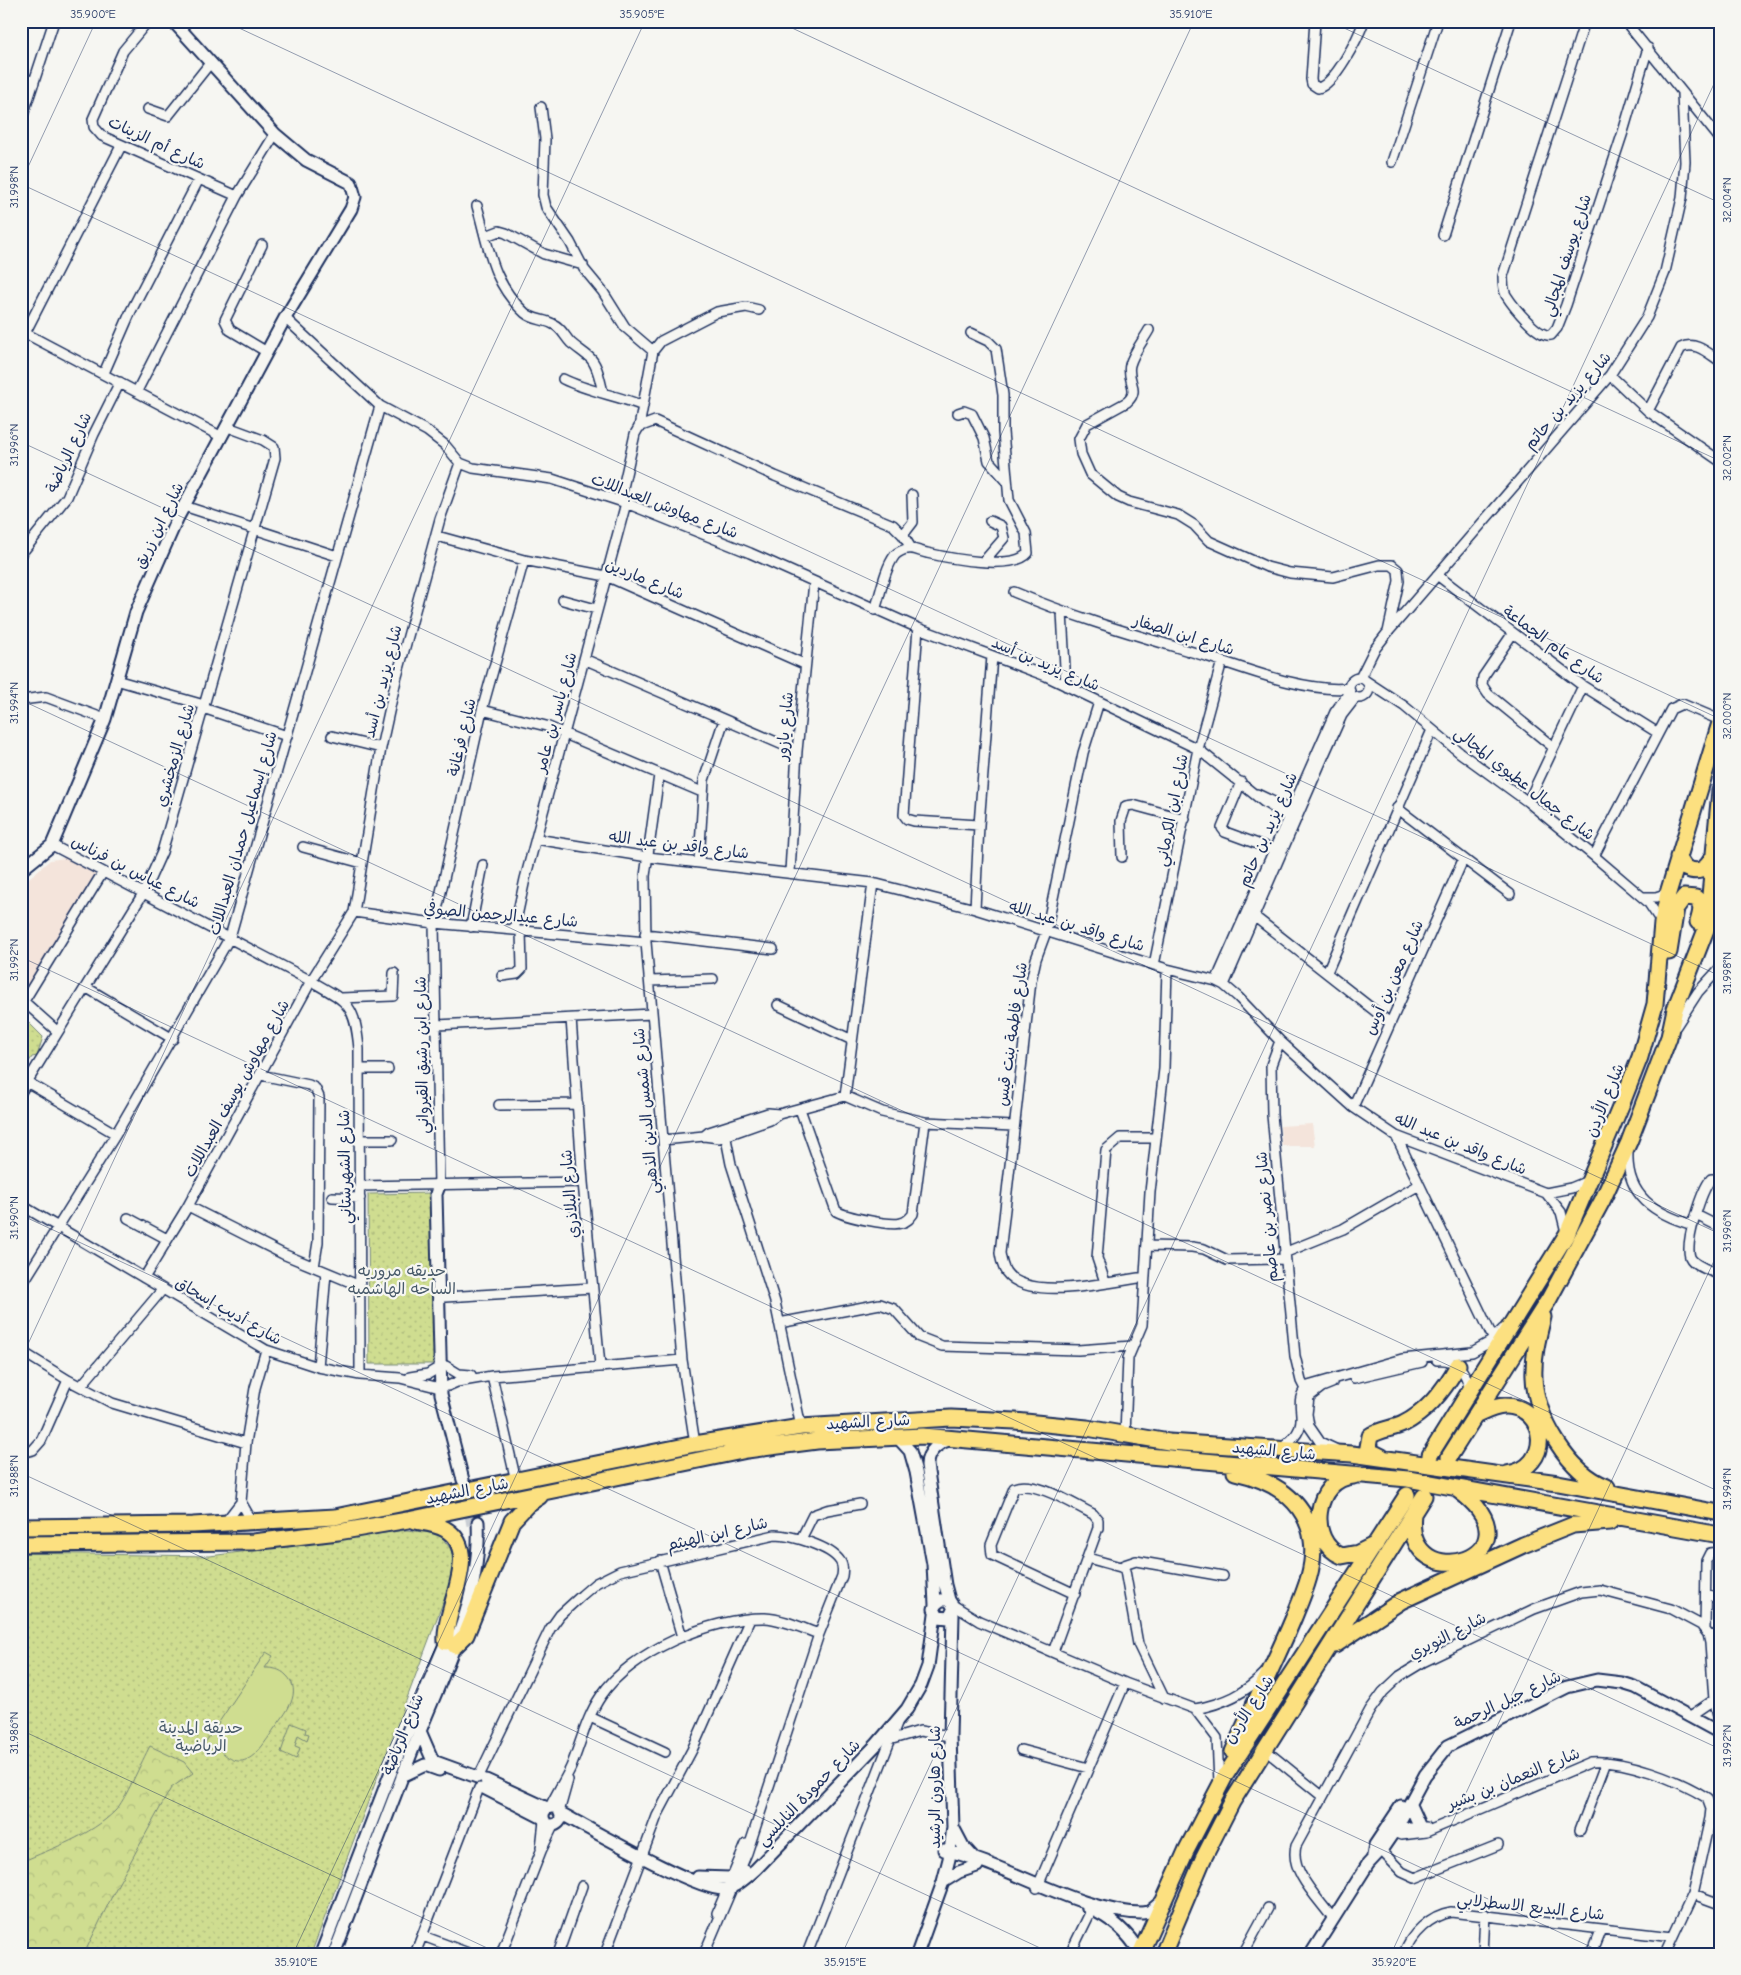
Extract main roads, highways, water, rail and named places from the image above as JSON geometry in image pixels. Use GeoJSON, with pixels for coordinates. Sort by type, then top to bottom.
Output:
{"type":"FeatureCollection","features":[{"type":"Feature","properties":{"kind":"highway","name":"شارع الأردن"},"geometry":{"type":"LineString","coordinates":[[1430,1455],[1567,1234],[1592,1178],[1640,1057],[1655,1004],[1662,923],[1668,893],[1720,722]]}},
{"type":"Feature","properties":{"kind":"highway"},"geometry":{"type":"LineString","coordinates":[[1675,1009],[1707,926],[1716,895],[1715,869],[1720,791]]}},
{"type":"Feature","properties":{"kind":"highway"},"geometry":{"type":"LineString","coordinates":[[1678,857],[1685,868],[1698,871],[1715,869]]}},
{"type":"Feature","properties":{"kind":"highway"},"geometry":{"type":"LineString","coordinates":[[1450,1457],[1547,1302],[1597,1210],[1629,1142],[1669,1036],[1676,995],[1702,908],[1696,898],[1684,897],[1676,908],[1665,980],[1655,1004]]}},
{"type":"Feature","properties":{"kind":"highway"},"geometry":{"type":"LineString","coordinates":[[1547,1302],[1537,1340],[1534,1380],[1544,1414],[1553,1435],[1564,1455],[1588,1477],[1602,1486],[1634,1496]]}},
{"type":"Feature","properties":{"kind":"highway"},"geometry":{"type":"LineString","coordinates":[[1386,1459],[1372,1452],[1368,1443],[1370,1436],[1401,1425],[1423,1411],[1438,1395],[1458,1360]]}},
{"type":"Feature","properties":{"kind":"highway"},"geometry":{"type":"LineString","coordinates":[[1475,1416],[1499,1407],[1514,1407],[1529,1416],[1540,1436],[1538,1453],[1528,1467],[1514,1474],[1485,1474]]}},
{"type":"Feature","properties":{"kind":"highway","name":"شارع الشهيد"},"geometry":{"type":"LineString","coordinates":[[21,1527],[224,1524],[335,1517],[695,1444],[800,1427],[951,1418],[1033,1422],[1087,1428],[1164,1442],[1352,1454],[1558,1483],[1720,1513]]}},
{"type":"Feature","properties":{"kind":"highway","name":"شارع الشهيد"},"geometry":{"type":"LineString","coordinates":[[21,1544],[253,1542],[338,1532],[548,1492],[746,1450],[817,1441],[897,1436],[955,1438],[1408,1479],[1720,1534]]}},
{"type":"Feature","properties":{"kind":"highway"},"geometry":{"type":"LineString","coordinates":[[1175,1458],[1264,1479],[1290,1498],[1305,1519],[1312,1540],[1310,1573],[1276,1662],[1237,1741],[1222,1781]]}},
{"type":"Feature","properties":{"kind":"highway"},"geometry":{"type":"LineString","coordinates":[[1365,1475],[1343,1478],[1330,1489],[1320,1508],[1320,1532],[1327,1546],[1342,1556],[1358,1553],[1377,1543]]}},
{"type":"Feature","properties":{"kind":"highway"},"geometry":{"type":"LineString","coordinates":[[1414,1511],[1413,1532],[1424,1552],[1434,1558],[1451,1563],[1470,1558],[1478,1552],[1485,1541],[1486,1522],[1475,1503],[1455,1487]]}},
{"type":"Feature","properties":{"kind":"highway"},"geometry":{"type":"LineString","coordinates":[[408,1520],[446,1530],[456,1539],[462,1551],[462,1565],[446,1622],[450,1644],[466,1635],[512,1521],[528,1504],[548,1492]]}},
{"type":"Feature","properties":{"kind":"highway","name":"شارع الأردن"},"geometry":{"type":"LineString","coordinates":[[1140,1954],[1162,1901],[1222,1781],[1407,1495]]}},
{"type":"Feature","properties":{"kind":"highway"},"geometry":{"type":"LineString","coordinates":[[1163,1954],[1203,1859],[1264,1749],[1330,1648],[1424,1496]]}},
{"type":"Feature","properties":{"kind":"highway"},"geometry":{"type":"LineString","coordinates":[[1330,1648],[1401,1601],[1531,1541],[1579,1524],[1635,1520]]}},
{"type":"Feature","properties":{"kind":"tunnel"},"geometry":{"type":"LineString","coordinates":[[464,1484],[472,1525]]}},
{"type":"Feature","properties":{"kind":"park label","name":"حديقه مروريه الساحه الهاشميه"},"geometry":{"type":"Point","coordinates":[402,1279]}},
{"type":"Feature","properties":{"kind":"park label","name":"حديقة المدينة الرياضية"},"geometry":{"type":"Point","coordinates":[201,1736]}}]}
